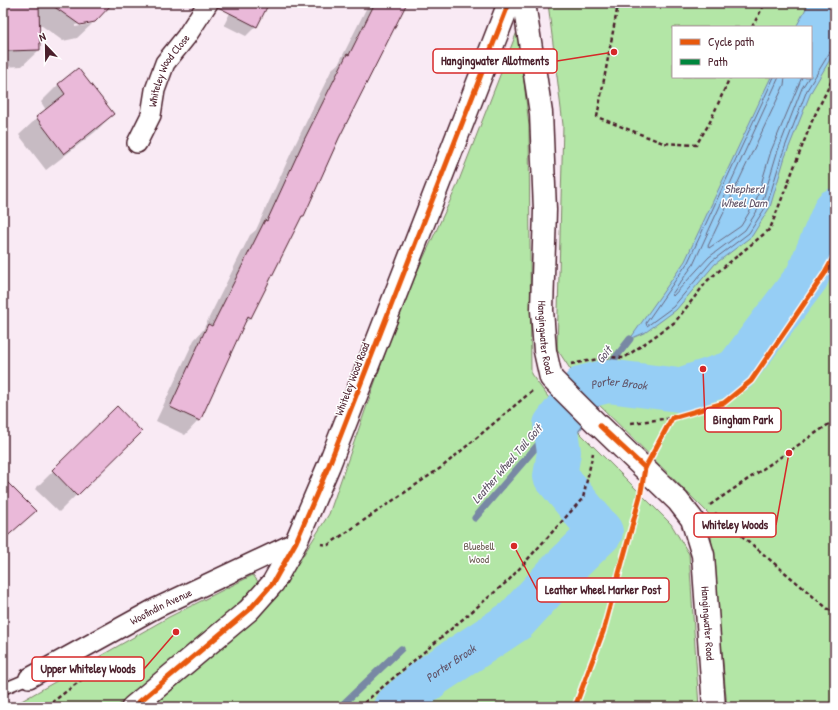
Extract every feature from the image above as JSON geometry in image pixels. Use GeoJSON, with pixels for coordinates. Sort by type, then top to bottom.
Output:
{"type":"FeatureCollection","features":[{"type":"Feature","properties":{"kind":"street","name":"Whiteley Wood Close"},"geometry":{"type":"LineString","coordinates":[[137,143],[151,115],[155,90],[165,63],[186,37],[208,3]]}},
{"type":"Feature","properties":{"kind":"street","name":"Whiteley Wood Road"},"geometry":{"type":"LineString","coordinates":[[133,707],[249,610],[274,583],[296,542],[329,465],[509,3]]}},
{"type":"Feature","properties":{"kind":"street","name":"Hangingwater Road"},"geometry":{"type":"LineString","coordinates":[[524,3],[541,113],[545,210],[542,310],[549,373],[599,425],[678,501],[692,519],[703,554],[714,707]]}},
{"type":"Feature","properties":{"kind":"street","name":"Woofindin Avenue"},"geometry":{"type":"LineString","coordinates":[[29,678],[156,608],[296,542]]}},
{"type":"Feature","properties":{"kind":"lane"},"geometry":{"type":"LineString","coordinates":[[3,689],[29,678]]}},
{"type":"Feature","properties":{"kind":"path"},"geometry":{"type":"LineString","coordinates":[[753,26],[765,3]]}},
{"type":"Feature","properties":{"kind":"path"},"geometry":{"type":"LineString","coordinates":[[617,10],[597,117],[663,143],[696,145],[709,124],[730,78]]}},
{"type":"Feature","properties":{"kind":"path"},"geometry":{"type":"LineString","coordinates":[[296,542],[328,545],[442,467],[540,385],[549,373],[609,357],[624,358],[675,322],[708,280],[770,230],[812,121],[835,74]]}},
{"type":"Feature","properties":{"kind":"path"},"geometry":{"type":"LineString","coordinates":[[669,425],[672,418],[680,416]]}},
{"type":"Feature","properties":{"kind":"path"},"geometry":{"type":"LineString","coordinates":[[835,420],[707,506],[835,615]]}},
{"type":"Feature","properties":{"kind":"path"},"geometry":{"type":"LineString","coordinates":[[359,707],[509,580],[582,498]]}},
{"type":"Feature","properties":{"kind":"green space"},"geometry":{"type":"Polygon","coordinates":[[[548,3],[835,3],[835,707],[727,707],[709,514],[584,390],[557,349],[563,125],[548,3]]]}},
{"type":"Feature","properties":{"kind":"green space","name":"Bluebell Wood"},"geometry":{"type":"Polygon","coordinates":[[[518,29],[529,126],[531,374],[561,414],[671,524],[689,554],[699,707],[152,707],[277,597],[329,514],[403,302],[456,188],[518,29]]]}},
{"type":"Feature","properties":{"kind":"green space"},"geometry":{"type":"Polygon","coordinates":[[[253,575],[259,583],[194,646],[116,707],[11,707],[169,617],[253,575]]]}},
{"type":"Feature","properties":{"kind":"water","name":"Shepherd Wheel Dam"},"geometry":{"type":"Polygon","coordinates":[[[809,3],[835,3],[835,51],[811,92],[785,157],[770,207],[752,236],[715,264],[676,310],[646,332],[630,339],[685,261],[771,78],[812,78],[812,26],[797,26],[809,3]]]}},
{"type":"Feature","properties":{"kind":"building"},"geometry":{"type":"Polygon","coordinates":[[[6,3],[39,3],[40,50],[7,51],[6,3]]]}},
{"type":"Feature","properties":{"kind":"building"},"geometry":{"type":"Polygon","coordinates":[[[49,3],[113,3],[95,22],[80,25],[49,3]]]}},
{"type":"Feature","properties":{"kind":"building"},"geometry":{"type":"Polygon","coordinates":[[[219,3],[269,3],[257,27],[218,7],[219,3]]]}},
{"type":"Feature","properties":{"kind":"building"},"geometry":{"type":"Polygon","coordinates":[[[375,3],[407,3],[339,138],[304,216],[302,216],[251,318],[248,316],[200,421],[170,407],[208,324],[212,326],[265,220],[267,221],[305,138],[347,54],[349,55],[375,3]]]}},
{"type":"Feature","properties":{"kind":"building"},"geometry":{"type":"Polygon","coordinates":[[[78,68],[114,114],[64,154],[36,117],[65,94],[58,84],[78,68]]]}},
{"type":"Feature","properties":{"kind":"building"},"geometry":{"type":"Polygon","coordinates":[[[117,406],[142,432],[77,496],[52,470],[117,406]]]}},
{"type":"Feature","properties":{"kind":"building"},"geometry":{"type":"Polygon","coordinates":[[[3,478],[36,511],[3,540],[3,478]]]}},
{"type":"Feature","properties":{"kind":"waterway","name":"Leather Wheel Tail Goit"},"geometry":{"type":"LineString","coordinates":[[395,707],[433,675],[516,620],[556,576],[601,532],[555,476],[559,452],[555,425],[584,387],[608,381],[679,390],[736,371],[807,277],[835,210]]}},
{"type":"Feature","properties":{"kind":"waterway","name":"Goit"},"geometry":{"type":"LineString","coordinates":[[595,384],[630,339]]}},
{"type":"Feature","properties":{"kind":"waterway","name":"Porter Brook"},"geometry":{"type":"LineString","coordinates":[[559,452],[602,397],[641,386]]}},
{"type":"Feature","properties":{"kind":"waterway","name":"Leather Wheel Tail Goit"},"geometry":{"type":"LineString","coordinates":[[475,518],[555,425]]}},
{"type":"Feature","properties":{"kind":"waterway"},"geometry":{"type":"LineString","coordinates":[[340,707],[401,649]]}},
{"type":"Feature","properties":{"kind":"marked path"},"geometry":{"type":"LineString","coordinates":[[617,10],[618,3]]}},
{"type":"Feature","properties":{"kind":"cycle path"},"geometry":{"type":"LineString","coordinates":[[133,707],[249,610],[273,583],[296,542],[329,465],[509,3]]}},
{"type":"Feature","properties":{"kind":"cycle path"},"geometry":{"type":"LineString","coordinates":[[575,707],[603,632],[640,497],[645,468],[672,418],[724,403],[751,381],[825,273],[835,255]]}},
{"type":"Feature","properties":{"kind":"cycle path"},"geometry":{"type":"LineString","coordinates":[[600,426],[645,468]]}},
{"type":"Feature","properties":{"kind":"place","name":"Hangingwater Allotments"},"geometry":{"type":"Point","coordinates":[614,52]}},
{"type":"Feature","properties":{"kind":"place","name":"Bingham Park"},"geometry":{"type":"Point","coordinates":[703,369]}},
{"type":"Feature","properties":{"kind":"place","name":"Whiteley Woods"},"geometry":{"type":"Point","coordinates":[789,453]}},
{"type":"Feature","properties":{"kind":"place","name":"Leather Wheel Marker Post"},"geometry":{"type":"Point","coordinates":[514,546]}},
{"type":"Feature","properties":{"kind":"place","name":"Upper Whiteley Woods"},"geometry":{"type":"Point","coordinates":[176,632]}}]}
